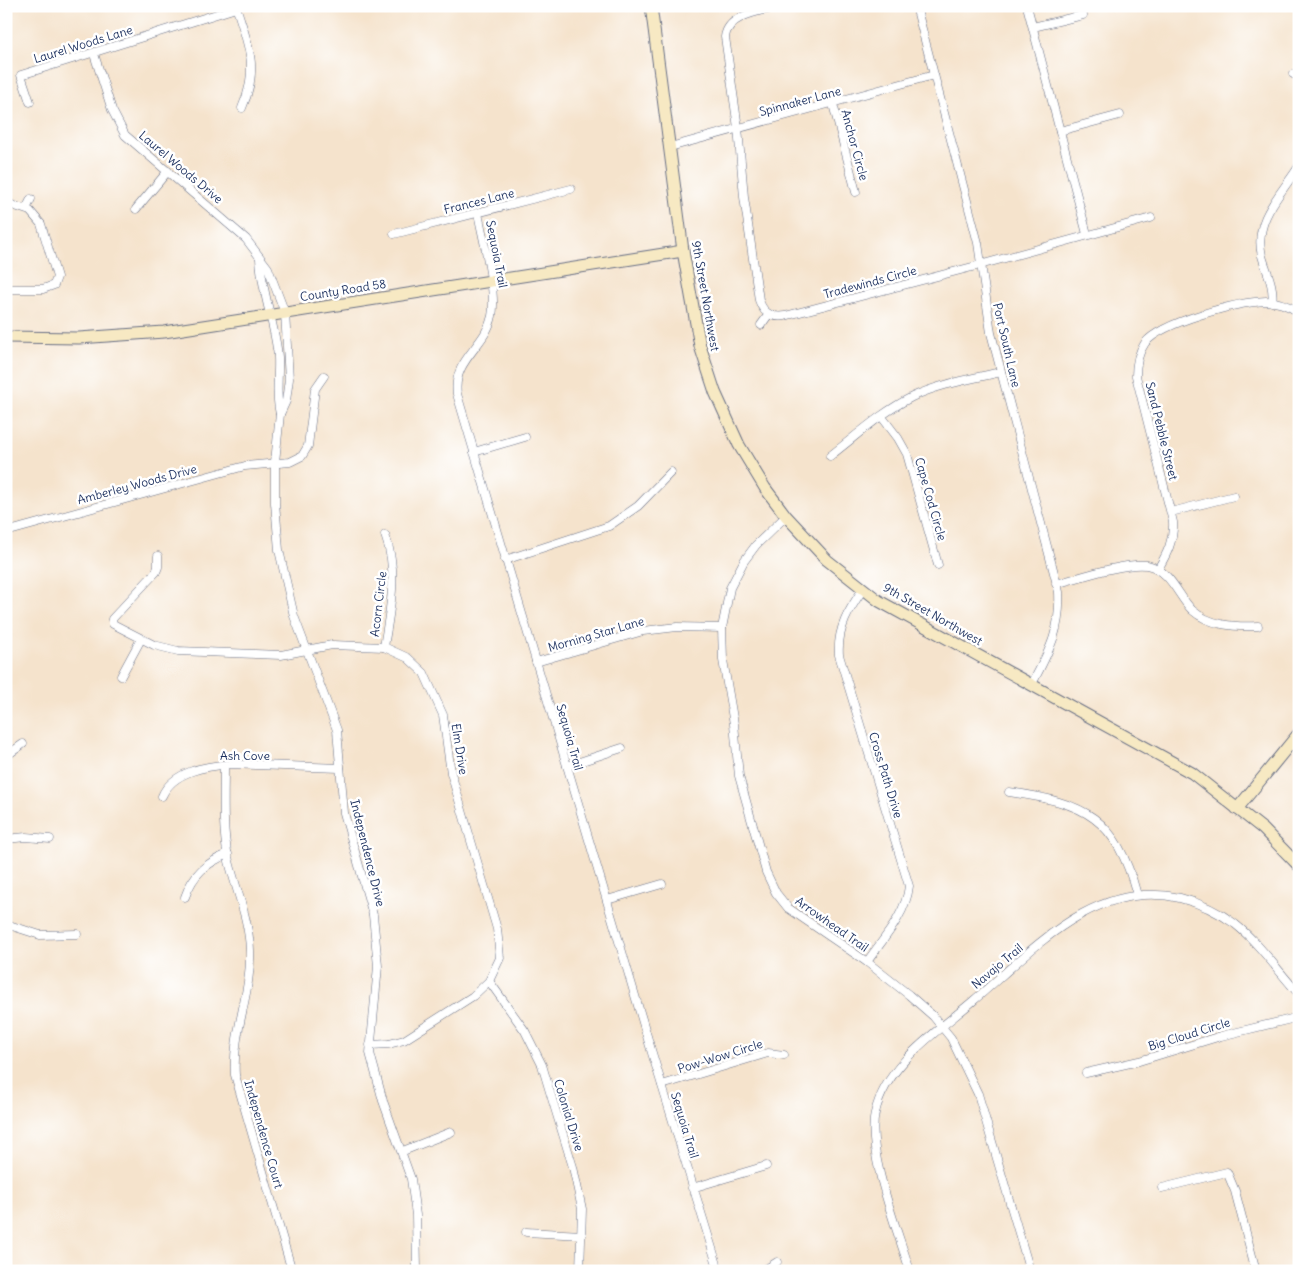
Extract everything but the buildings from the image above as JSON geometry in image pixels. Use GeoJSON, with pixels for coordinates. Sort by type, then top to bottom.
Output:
{"type":"FeatureCollection","features":[{"type":"Feature","properties":{"kind":"street","name":"9th Street Northwest"},"geometry":{"type":"LineString","coordinates":[[651,6],[683,252],[695,323],[715,392],[744,455],[786,516],[822,554],[863,589],[901,614],[1178,764],[1208,785],[1263,830],[1299,866]]}},
{"type":"Feature","properties":{"kind":"street"},"geometry":{"type":"LineString","coordinates":[[761,325],[769,314],[763,310],[759,300],[744,197],[738,128],[726,33],[730,25],[737,19],[780,6]]}},
{"type":"Feature","properties":{"kind":"street","name":"Port South Lane"},"geometry":{"type":"LineString","coordinates":[[916,6],[978,243],[988,317],[1056,584],[1059,612],[1055,638],[1032,684]]}},
{"type":"Feature","properties":{"kind":"street"},"geometry":{"type":"LineString","coordinates":[[1027,6],[1087,234]]}},
{"type":"Feature","properties":{"kind":"street"},"geometry":{"type":"LineString","coordinates":[[236,7],[252,61],[251,85],[242,108]]}},
{"type":"Feature","properties":{"kind":"street","name":"Laurel Woods Lane"},"geometry":{"type":"LineString","coordinates":[[30,102],[21,75],[94,54],[236,7]]}},
{"type":"Feature","properties":{"kind":"street"},"geometry":{"type":"LineString","coordinates":[[1032,27],[1084,15]]}},
{"type":"Feature","properties":{"kind":"street","name":"Laurel Woods Drive"},"geometry":{"type":"LineString","coordinates":[[94,54],[112,110],[120,128],[130,139],[229,221],[246,238],[268,268],[285,313]]}},
{"type":"Feature","properties":{"kind":"street","name":"Spinnaker Lane"},"geometry":{"type":"LineString","coordinates":[[670,147],[934,75]]}},
{"type":"Feature","properties":{"kind":"street","name":"Anchor Circle"},"geometry":{"type":"LineString","coordinates":[[833,104],[856,192]]}},
{"type":"Feature","properties":{"kind":"street"},"geometry":{"type":"LineString","coordinates":[[1060,131],[1120,115]]}},
{"type":"Feature","properties":{"kind":"street"},"geometry":{"type":"LineString","coordinates":[[1299,166],[1268,210],[1261,230],[1261,249],[1273,293],[1272,302],[1299,312]]}},
{"type":"Feature","properties":{"kind":"street"},"geometry":{"type":"LineString","coordinates":[[136,209],[168,171]]}},
{"type":"Feature","properties":{"kind":"street","name":"Frances Lane"},"geometry":{"type":"LineString","coordinates":[[394,234],[571,189]]}},
{"type":"Feature","properties":{"kind":"street"},"geometry":{"type":"LineString","coordinates":[[26,209],[31,199]]}},
{"type":"Feature","properties":{"kind":"street"},"geometry":{"type":"LineString","coordinates":[[6,203],[26,209],[36,218],[45,232],[56,270],[55,283],[47,289],[6,289]]}},
{"type":"Feature","properties":{"kind":"street","name":"Sequoia Trail"},"geometry":{"type":"LineString","coordinates":[[478,213],[494,307],[491,321],[461,366],[456,382],[458,400],[692,1188],[719,1271]]}},
{"type":"Feature","properties":{"kind":"street","name":"Tradewinds Circle"},"geometry":{"type":"LineString","coordinates":[[769,314],[785,316],[1151,218]]}},
{"type":"Feature","properties":{"kind":"street","name":"County Road 58"},"geometry":{"type":"LineString","coordinates":[[6,337],[79,338],[147,334],[683,252]]}},
{"type":"Feature","properties":{"kind":"street","name":"Laurel Woods Drive"},"geometry":{"type":"LineString","coordinates":[[260,258],[260,271],[271,315]]}},
{"type":"Feature","properties":{"kind":"street","name":"Sand Pebble Street"},"geometry":{"type":"LineString","coordinates":[[1158,569],[1171,541],[1173,529],[1171,512],[1136,376],[1137,361],[1141,348],[1158,331],[1176,323],[1250,303],[1272,302]]}},
{"type":"Feature","properties":{"kind":"street","name":"Independence Drive"},"geometry":{"type":"LineString","coordinates":[[285,313],[289,379],[286,401],[280,414],[275,462],[275,503],[279,550],[290,599],[306,649],[337,730],[344,813],[376,933],[377,982],[370,1045],[373,1068],[383,1101],[403,1151],[414,1194],[417,1271]]}},
{"type":"Feature","properties":{"kind":"street","name":"Independence Drive"},"geometry":{"type":"LineString","coordinates":[[271,315],[278,357],[277,401],[280,414]]}},
{"type":"Feature","properties":{"kind":"street"},"geometry":{"type":"LineString","coordinates":[[830,456],[882,417],[920,393],[1001,372]]}},
{"type":"Feature","properties":{"kind":"street","name":"Amberley Woods Drive"},"geometry":{"type":"LineString","coordinates":[[6,532],[245,466],[290,462],[302,456],[308,446],[315,389],[324,376]]}},
{"type":"Feature","properties":{"kind":"street","name":"Cape Cod Circle"},"geometry":{"type":"LineString","coordinates":[[882,417],[898,438],[910,462],[938,565]]}},
{"type":"Feature","properties":{"kind":"street"},"geometry":{"type":"LineString","coordinates":[[474,452],[525,437]]}},
{"type":"Feature","properties":{"kind":"street"},"geometry":{"type":"LineString","coordinates":[[505,560],[609,526],[638,506],[671,472]]}},
{"type":"Feature","properties":{"kind":"street"},"geometry":{"type":"LineString","coordinates":[[1171,512],[1234,496]]}},
{"type":"Feature","properties":{"kind":"street","name":"Arrowhead Trail"},"geometry":{"type":"LineString","coordinates":[[786,516],[762,538],[744,560],[728,593],[722,628],[723,660],[734,724],[739,776],[770,882],[779,898],[788,908],[867,962],[923,1006],[942,1028],[958,1052],[978,1094],[1030,1271]]}},
{"type":"Feature","properties":{"kind":"street","name":"Acorn Circle"},"geometry":{"type":"LineString","coordinates":[[384,647],[394,569],[392,553],[385,535]]}},
{"type":"Feature","properties":{"kind":"street","name":"Elm Drive"},"geometry":{"type":"LineString","coordinates":[[158,556],[156,572],[112,619],[113,624],[142,639],[178,651],[281,655],[339,644],[384,647],[399,652],[421,669],[443,715],[451,773],[499,936],[500,958],[489,981],[473,996],[404,1040],[389,1044],[370,1045]]}},
{"type":"Feature","properties":{"kind":"street"},"geometry":{"type":"LineString","coordinates":[[1056,584],[1136,565],[1158,569],[1175,585],[1192,610],[1205,618],[1233,626],[1258,626]]}},
{"type":"Feature","properties":{"kind":"street","name":"Cross Path Drive"},"geometry":{"type":"LineString","coordinates":[[863,589],[843,620],[839,641],[839,654],[889,823],[907,872],[909,886],[904,906],[899,916],[867,962]]}},
{"type":"Feature","properties":{"kind":"street","name":"Morning Star Lane"},"geometry":{"type":"LineString","coordinates":[[536,662],[643,631],[677,627],[722,628]]}},
{"type":"Feature","properties":{"kind":"street"},"geometry":{"type":"LineString","coordinates":[[121,676],[142,639]]}},
{"type":"Feature","properties":{"kind":"street"},"geometry":{"type":"LineString","coordinates":[[1237,809],[1299,733]]}},
{"type":"Feature","properties":{"kind":"street"},"geometry":{"type":"LineString","coordinates":[[6,756],[23,744]]}},
{"type":"Feature","properties":{"kind":"street"},"geometry":{"type":"LineString","coordinates":[[567,766],[622,748]]}},
{"type":"Feature","properties":{"kind":"street","name":"Ash Cove"},"geometry":{"type":"LineString","coordinates":[[162,796],[166,787],[180,776],[204,768],[224,765],[340,768]]}},
{"type":"Feature","properties":{"kind":"street","name":"Independence Court"},"geometry":{"type":"LineString","coordinates":[[224,765],[228,854],[246,921],[250,948],[247,987],[235,1052],[235,1075],[292,1271]]}},
{"type":"Feature","properties":{"kind":"street"},"geometry":{"type":"LineString","coordinates":[[1010,792],[1054,799],[1076,806],[1091,815],[1102,824],[1122,851],[1137,895]]}},
{"type":"Feature","properties":{"kind":"street"},"geometry":{"type":"LineString","coordinates":[[6,839],[26,836],[50,839]]}},
{"type":"Feature","properties":{"kind":"street"},"geometry":{"type":"LineString","coordinates":[[185,897],[197,873],[212,862],[228,854]]}},
{"type":"Feature","properties":{"kind":"street"},"geometry":{"type":"LineString","coordinates":[[607,900],[662,884]]}},
{"type":"Feature","properties":{"kind":"street","name":"Navajo Trail"},"geometry":{"type":"LineString","coordinates":[[910,1271],[876,1157],[874,1121],[877,1104],[890,1079],[900,1066],[1069,921],[1099,904],[1137,895],[1164,895],[1185,900],[1223,916],[1262,950],[1299,994]]}},
{"type":"Feature","properties":{"kind":"street"},"geometry":{"type":"LineString","coordinates":[[6,924],[40,935],[77,934]]}},
{"type":"Feature","properties":{"kind":"street","name":"Colonial Drive"},"geometry":{"type":"LineString","coordinates":[[489,981],[525,1031],[542,1065],[582,1209],[580,1271]]}},
{"type":"Feature","properties":{"kind":"street","name":"Big Cloud Circle"},"geometry":{"type":"LineString","coordinates":[[1086,1073],[1139,1061],[1220,1036],[1299,1017]]}},
{"type":"Feature","properties":{"kind":"street","name":"Pow-Wow Circle"},"geometry":{"type":"LineString","coordinates":[[662,1085],[768,1053],[784,1055]]}},
{"type":"Feature","properties":{"kind":"street"},"geometry":{"type":"LineString","coordinates":[[403,1151],[451,1132]]}},
{"type":"Feature","properties":{"kind":"street"},"geometry":{"type":"LineString","coordinates":[[692,1188],[766,1166]]}},
{"type":"Feature","properties":{"kind":"street"},"geometry":{"type":"LineString","coordinates":[[1162,1188],[1227,1172],[1235,1191],[1256,1271]]}},
{"type":"Feature","properties":{"kind":"street"},"geometry":{"type":"LineString","coordinates":[[526,1232],[582,1235]]}},
{"type":"Feature","properties":{"kind":"street"},"geometry":{"type":"LineString","coordinates":[[763,1271],[777,1262]]}}]}
